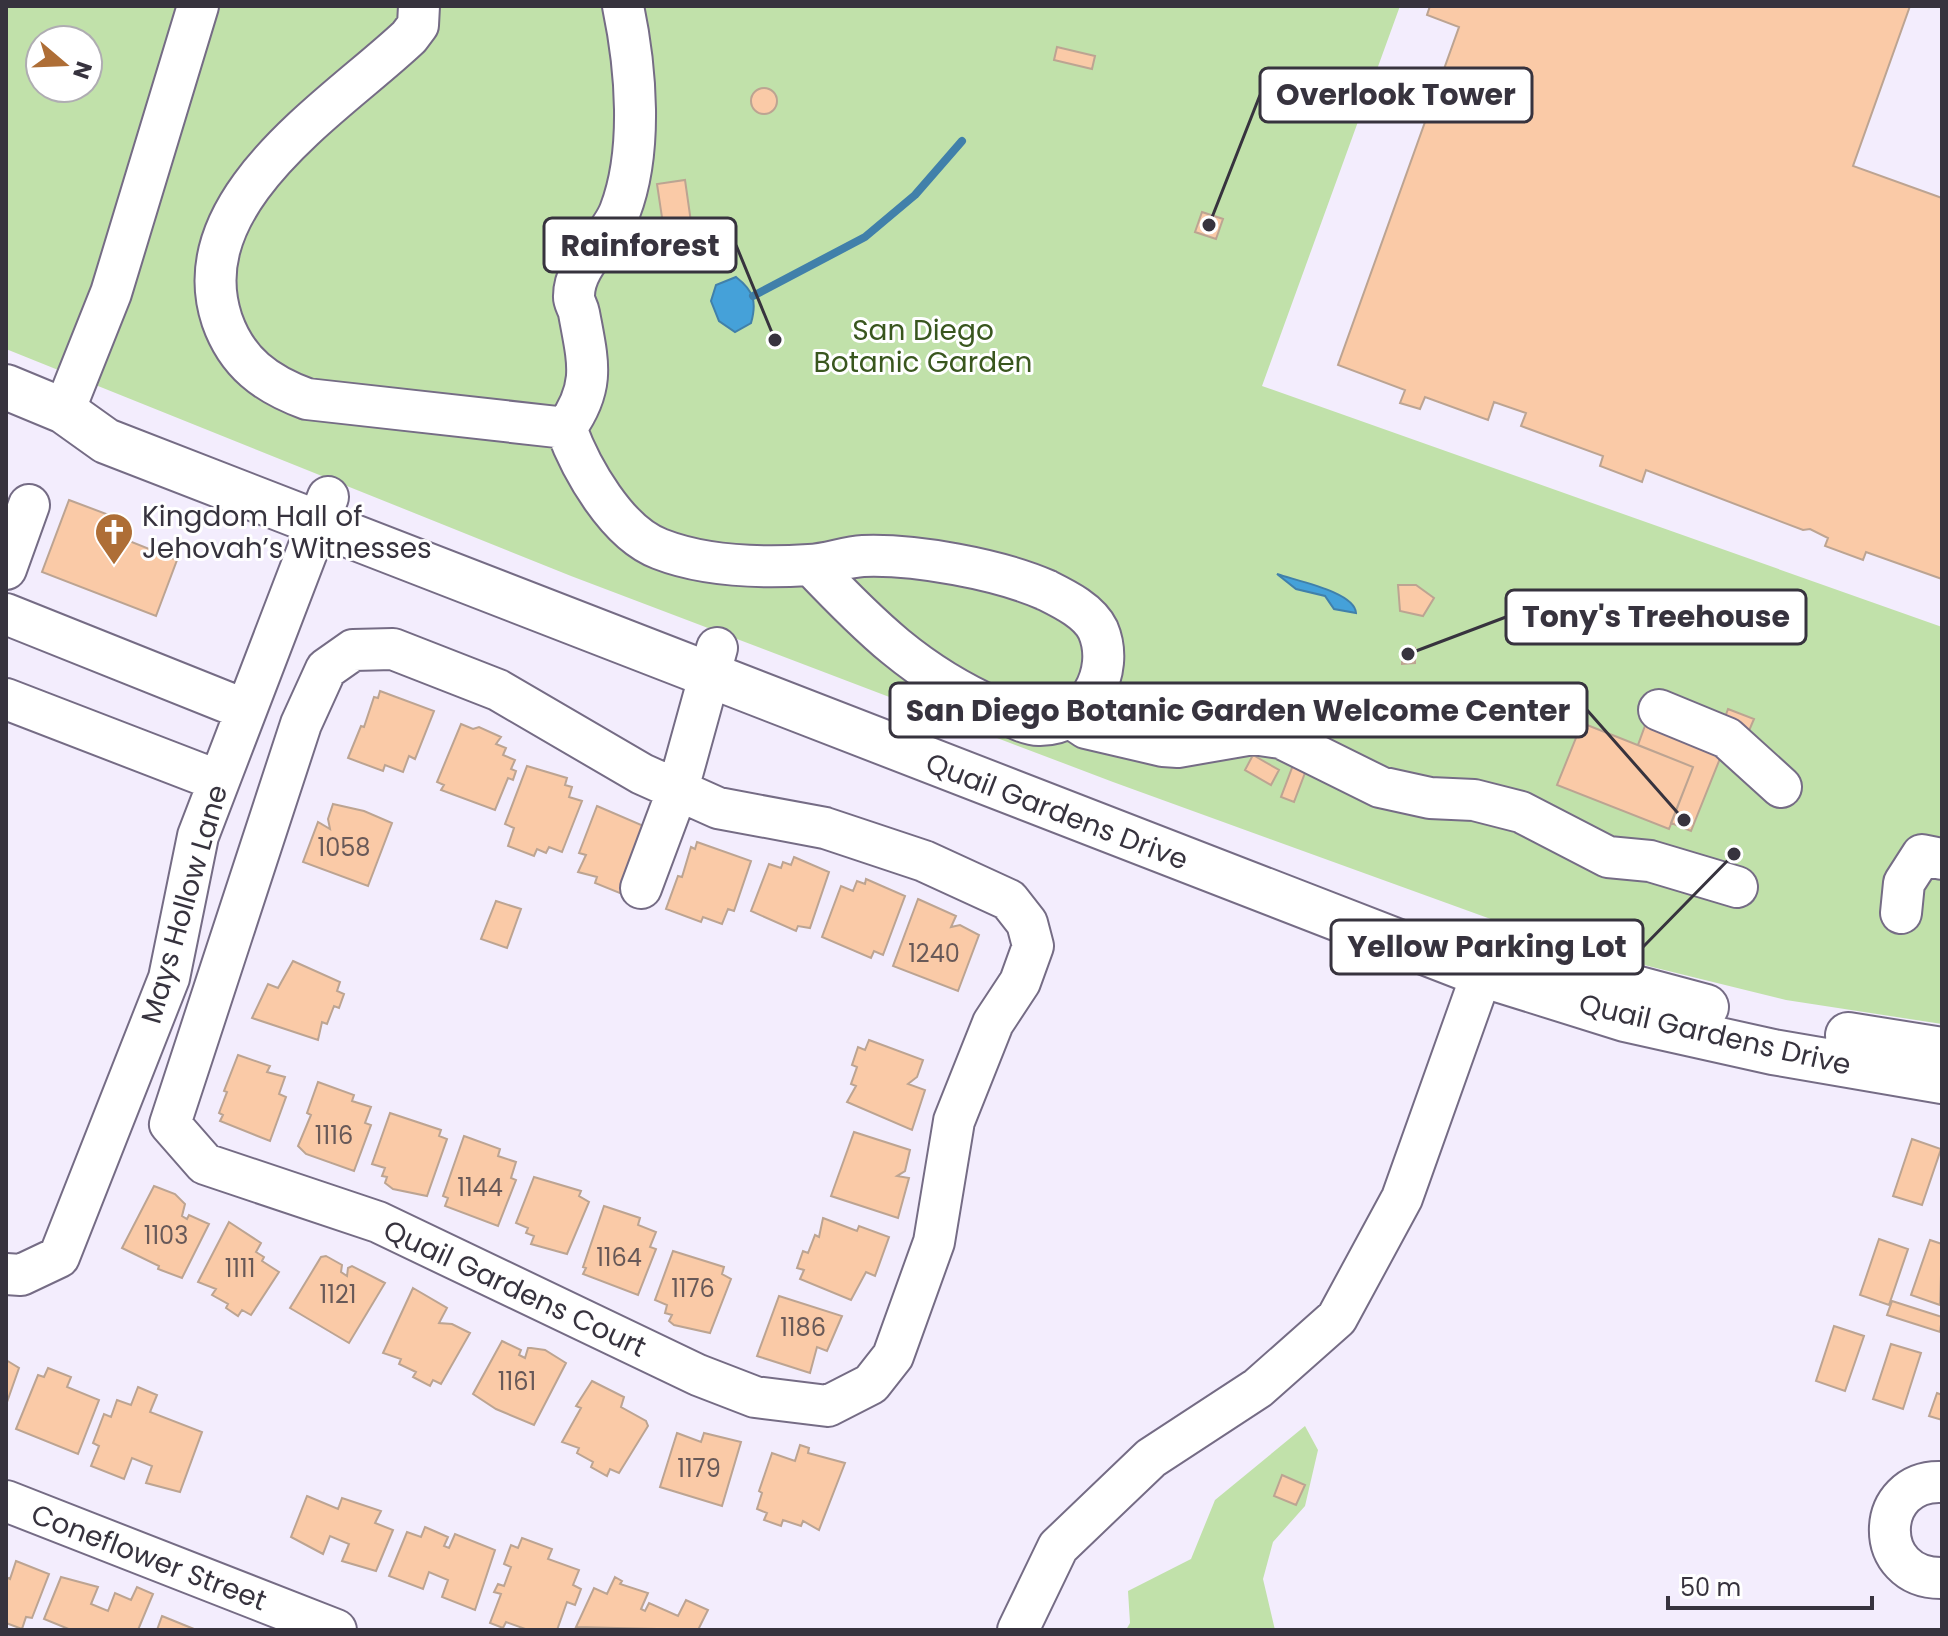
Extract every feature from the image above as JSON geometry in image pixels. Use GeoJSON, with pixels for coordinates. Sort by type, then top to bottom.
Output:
{"type":"FeatureCollection","features":[{"type":"Feature","properties":{"kind":"main road","name":"Quail Gardens Drive"},"geometry":{"type":"LineString","coordinates":[[6,387],[64,411],[106,441],[322,510],[1486,961],[1625,1019],[1773,1052],[1942,1081]]}},
{"type":"Feature","properties":{"kind":"main road","name":"Quail Gardens Drive"},"geometry":{"type":"LineString","coordinates":[[1486,961],[1714,1009],[1942,1050]]}},
{"type":"Feature","properties":{"kind":"street"},"geometry":{"type":"LineString","coordinates":[[64,411],[111,293],[198,6]]}},
{"type":"Feature","properties":{"kind":"street"},"geometry":{"type":"LineString","coordinates":[[419,6],[418,25],[409,37],[313,119],[271,162],[241,201],[222,240],[217,276],[219,311],[227,334],[250,368],[275,387],[307,399],[566,428]]}},
{"type":"Feature","properties":{"kind":"street"},"geometry":{"type":"LineString","coordinates":[[623,6],[636,99],[632,156],[620,210],[578,276],[573,298],[578,311],[588,387],[566,428],[577,458],[596,488],[628,527],[658,548],[698,559],[761,567],[811,565],[860,556],[911,556],[1044,589],[1077,607],[1097,628],[1105,657],[1098,686],[1084,708],[1071,718],[1053,725],[1034,726],[954,690],[904,657],[811,565]]}},
{"type":"Feature","properties":{"kind":"street"},"geometry":{"type":"LineString","coordinates":[[6,569],[29,505]]}},
{"type":"Feature","properties":{"kind":"street","name":"Mays Hollow Lane"},"geometry":{"type":"LineString","coordinates":[[6,1274],[21,1275],[59,1257],[169,978],[198,836],[322,510]]}},
{"type":"Feature","properties":{"kind":"street"},"geometry":{"type":"LineString","coordinates":[[6,614],[246,710]]}},
{"type":"Feature","properties":{"kind":"street","name":"Quail Gardens Court"},"geometry":{"type":"LineString","coordinates":[[393,649],[498,690],[642,774],[678,789],[718,808],[825,828],[924,861],[1009,900],[1027,923],[1033,946],[1020,982],[993,1023],[954,1121],[934,1242],[893,1356],[871,1384],[828,1406],[755,1397],[698,1375],[378,1222],[205,1164],[170,1124],[301,724],[326,669],[353,650],[393,649]]}},
{"type":"Feature","properties":{"kind":"street"},"geometry":{"type":"LineString","coordinates":[[641,888],[678,789],[712,662]]}},
{"type":"Feature","properties":{"kind":"street"},"geometry":{"type":"LineString","coordinates":[[6,699],[219,781]]}},
{"type":"Feature","properties":{"kind":"street"},"geometry":{"type":"LineString","coordinates":[[1659,710],[1727,738],[1781,787]]}},
{"type":"Feature","properties":{"kind":"street"},"geometry":{"type":"LineString","coordinates":[[1071,718],[1086,728],[1163,746],[1178,747],[1253,734],[1281,738],[1380,787],[1430,798],[1474,800],[1521,812],[1608,857],[1650,861],[1737,887]]}},
{"type":"Feature","properties":{"kind":"street"},"geometry":{"type":"LineString","coordinates":[[1901,913],[1904,883],[1922,855],[1942,859]]}},
{"type":"Feature","properties":{"kind":"street"},"geometry":{"type":"LineString","coordinates":[[1018,1630],[1058,1547],[1151,1458],[1258,1388],[1337,1318],[1402,1198],[1486,961]]}},
{"type":"Feature","properties":{"kind":"street"},"geometry":{"type":"LineString","coordinates":[[1942,1482],[1922,1484],[1908,1492],[1893,1511],[1889,1535],[1893,1550],[1902,1564],[1915,1573],[1942,1578]]}},
{"type":"Feature","properties":{"kind":"street","name":"Coneflower Street"},"geometry":{"type":"LineString","coordinates":[[6,1501],[336,1630]]}},
{"type":"Feature","properties":{"kind":"green space","name":"San Diego Botanic Garden"},"geometry":{"type":"Polygon","coordinates":[[[6,6],[1400,6],[1262,386],[1942,627],[1942,1024],[1786,1000],[1648,966],[1510,926],[1113,782],[571,576],[6,349],[6,6]]]}},
{"type":"Feature","properties":{"kind":"green space"},"geometry":{"type":"Polygon","coordinates":[[[1305,1426],[1318,1450],[1305,1506],[1273,1542],[1263,1579],[1275,1630],[1126,1630],[1130,1623],[1128,1591],[1191,1559],[1215,1500],[1305,1426]]]}},
{"type":"Feature","properties":{"kind":"water"},"geometry":{"type":"Polygon","coordinates":[[[736,277],[750,292],[754,309],[751,323],[735,332],[719,321],[711,301],[716,285],[736,277]]]}},
{"type":"Feature","properties":{"kind":"water"},"geometry":{"type":"Polygon","coordinates":[[[1277,574],[1336,593],[1353,606],[1356,613],[1334,609],[1325,596],[1296,589],[1277,574]]]}},
{"type":"Feature","properties":{"kind":"building"},"geometry":{"type":"Polygon","coordinates":[[[1430,6],[1910,6],[1853,166],[1942,198],[1942,579],[1866,552],[1863,560],[1825,546],[1828,538],[1810,529],[1803,530],[1646,470],[1642,482],[1600,466],[1603,456],[1521,426],[1526,413],[1494,402],[1488,420],[1425,397],[1420,409],[1400,403],[1405,390],[1338,365],[1459,27],[1427,15],[1430,6]]]}},
{"type":"Feature","properties":{"kind":"building"},"geometry":{"type":"Polygon","coordinates":[[[1057,47],[1095,56],[1092,69],[1054,60],[1057,47]]]}},
{"type":"Feature","properties":{"kind":"building"},"geometry":{"type":"Polygon","coordinates":[[[764,88],[773,92],[777,101],[773,110],[764,114],[755,110],[751,101],[755,92],[764,88]]]}},
{"type":"Feature","properties":{"kind":"building"},"geometry":{"type":"Polygon","coordinates":[[[685,180],[692,229],[656,235],[654,225],[663,224],[657,184],[685,180]]]}},
{"type":"Feature","properties":{"kind":"building"},"geometry":{"type":"Polygon","coordinates":[[[1202,212],[1223,219],[1216,239],[1195,232],[1202,212]]]}},
{"type":"Feature","properties":{"kind":"building"},"geometry":{"type":"Polygon","coordinates":[[[69,500],[125,521],[119,537],[177,560],[156,616],[42,572],[69,500]]]}},
{"type":"Feature","properties":{"kind":"building"},"geometry":{"type":"Polygon","coordinates":[[[1398,585],[1416,585],[1434,598],[1423,616],[1400,611],[1398,585]]]}},
{"type":"Feature","properties":{"kind":"building"},"geometry":{"type":"Polygon","coordinates":[[[1402,648],[1415,648],[1415,663],[1402,664],[1402,648]]]}},
{"type":"Feature","properties":{"kind":"building"},"geometry":{"type":"Polygon","coordinates":[[[380,691],[434,711],[415,759],[409,756],[403,772],[385,765],[383,771],[348,758],[361,726],[364,727],[374,697],[378,698],[380,691]]]}},
{"type":"Feature","properties":{"kind":"building"},"geometry":{"type":"Polygon","coordinates":[[[1728,709],[1754,719],[1748,733],[1723,723],[1728,709]]]}},
{"type":"Feature","properties":{"kind":"building"},"geometry":{"type":"Polygon","coordinates":[[[1650,712],[1725,746],[1691,831],[1671,823],[1693,767],[1638,745],[1650,712]]]}},
{"type":"Feature","properties":{"kind":"building"},"geometry":{"type":"Polygon","coordinates":[[[1582,723],[1693,767],[1669,829],[1557,785],[1582,723]]]}},
{"type":"Feature","properties":{"kind":"building"},"geometry":{"type":"Polygon","coordinates":[[[461,724],[473,729],[479,727],[501,737],[496,744],[506,748],[503,755],[515,760],[511,769],[516,771],[513,780],[508,778],[495,810],[441,790],[444,785],[437,782],[461,724]]]}},
{"type":"Feature","properties":{"kind":"building"},"geometry":{"type":"Polygon","coordinates":[[[1298,752],[1311,757],[1294,802],[1281,797],[1298,752]]]}},
{"type":"Feature","properties":{"kind":"building"},"geometry":{"type":"Polygon","coordinates":[[[1253,755],[1279,770],[1271,785],[1245,770],[1253,755]]]}},
{"type":"Feature","properties":{"kind":"building"},"geometry":{"type":"Polygon","coordinates":[[[527,766],[567,778],[565,785],[572,787],[569,797],[582,801],[562,852],[549,847],[546,853],[537,849],[534,856],[508,846],[514,828],[505,824],[527,766]]]}},
{"type":"Feature","properties":{"kind":"building"},"geometry":{"type":"Polygon","coordinates":[[[333,804],[364,811],[392,823],[368,886],[303,862],[318,822],[330,829],[328,819],[333,804]]]}},
{"type":"Feature","properties":{"kind":"building"},"geometry":{"type":"Polygon","coordinates":[[[597,806],[646,827],[627,896],[595,883],[597,877],[578,872],[586,855],[579,853],[597,806]]]}},
{"type":"Feature","properties":{"kind":"building"},"geometry":{"type":"Polygon","coordinates":[[[697,842],[751,861],[734,911],[728,909],[722,924],[703,917],[701,922],[666,909],[678,876],[682,877],[691,847],[695,849],[697,842]]]}},
{"type":"Feature","properties":{"kind":"building"},"geometry":{"type":"Polygon","coordinates":[[[794,857],[829,872],[810,928],[798,926],[796,931],[751,911],[769,864],[781,868],[783,862],[791,865],[794,857]]]}},
{"type":"Feature","properties":{"kind":"building"},"geometry":{"type":"Polygon","coordinates":[[[866,879],[905,896],[883,955],[874,951],[871,958],[822,937],[841,886],[853,891],[857,881],[865,884],[866,879]]]}},
{"type":"Feature","properties":{"kind":"building"},"geometry":{"type":"Polygon","coordinates":[[[918,899],[956,916],[951,927],[960,925],[979,935],[958,991],[893,966],[918,899]]]}},
{"type":"Feature","properties":{"kind":"building"},"geometry":{"type":"Polygon","coordinates":[[[496,901],[521,909],[507,948],[481,939],[496,901]]]}},
{"type":"Feature","properties":{"kind":"building"},"geometry":{"type":"Polygon","coordinates":[[[293,961],[340,982],[337,991],[344,994],[339,1008],[334,1006],[327,1024],[322,1022],[318,1040],[252,1018],[268,984],[278,988],[293,961]]]}},
{"type":"Feature","properties":{"kind":"building"},"geometry":{"type":"Polygon","coordinates":[[[869,1040],[923,1060],[917,1077],[908,1084],[925,1090],[912,1130],[847,1102],[856,1086],[851,1084],[857,1067],[852,1065],[858,1047],[865,1050],[869,1040]]]}},
{"type":"Feature","properties":{"kind":"building"},"geometry":{"type":"Polygon","coordinates":[[[238,1055],[270,1066],[267,1072],[285,1077],[279,1094],[286,1097],[270,1141],[220,1121],[223,1115],[219,1113],[227,1092],[224,1091],[238,1055]]]}},
{"type":"Feature","properties":{"kind":"building"},"geometry":{"type":"Polygon","coordinates":[[[318,1082],[354,1095],[352,1101],[371,1107],[365,1123],[371,1125],[354,1171],[306,1154],[298,1146],[311,1115],[307,1113],[318,1082]]]}},
{"type":"Feature","properties":{"kind":"building"},"geometry":{"type":"Polygon","coordinates":[[[390,1113],[441,1130],[439,1136],[447,1139],[427,1196],[393,1189],[385,1183],[387,1177],[382,1176],[385,1168],[372,1164],[390,1113]]]}},
{"type":"Feature","properties":{"kind":"building"},"geometry":{"type":"Polygon","coordinates":[[[854,1132],[910,1150],[905,1171],[897,1176],[909,1178],[898,1218],[831,1196],[854,1132]]]}},
{"type":"Feature","properties":{"kind":"building"},"geometry":{"type":"Polygon","coordinates":[[[464,1136],[500,1149],[498,1156],[516,1162],[511,1178],[516,1180],[498,1226],[445,1206],[448,1198],[443,1196],[464,1136]]]}},
{"type":"Feature","properties":{"kind":"building"},"geometry":{"type":"Polygon","coordinates":[[[1912,1139],[1941,1149],[1922,1205],[1893,1196],[1912,1139]]]}},
{"type":"Feature","properties":{"kind":"building"},"geometry":{"type":"Polygon","coordinates":[[[534,1177],[581,1191],[579,1196],[589,1202],[567,1254],[531,1244],[534,1236],[526,1233],[528,1228],[516,1223],[534,1177]]]}},
{"type":"Feature","properties":{"kind":"building"},"geometry":{"type":"Polygon","coordinates":[[[154,1186],[175,1194],[185,1204],[182,1216],[187,1219],[189,1215],[209,1224],[182,1278],[158,1269],[159,1266],[122,1248],[154,1186]]]}},
{"type":"Feature","properties":{"kind":"building"},"geometry":{"type":"Polygon","coordinates":[[[604,1206],[640,1218],[638,1225],[656,1232],[650,1247],[656,1249],[638,1295],[583,1274],[604,1206]]]}},
{"type":"Feature","properties":{"kind":"building"},"geometry":{"type":"Polygon","coordinates":[[[823,1218],[857,1231],[859,1226],[889,1237],[875,1276],[866,1272],[851,1300],[800,1279],[804,1270],[797,1268],[803,1251],[808,1253],[815,1235],[819,1237],[823,1218]]]}},
{"type":"Feature","properties":{"kind":"building"},"geometry":{"type":"Polygon","coordinates":[[[229,1222],[261,1243],[256,1252],[264,1257],[262,1261],[279,1272],[251,1315],[242,1310],[238,1316],[226,1308],[228,1304],[212,1295],[216,1289],[198,1282],[229,1222]]]}},
{"type":"Feature","properties":{"kind":"building"},"geometry":{"type":"Polygon","coordinates":[[[1879,1239],[1908,1249],[1889,1305],[1860,1295],[1879,1239]]]}},
{"type":"Feature","properties":{"kind":"building"},"geometry":{"type":"Polygon","coordinates":[[[1930,1240],[1942,1244],[1940,1305],[1911,1295],[1930,1240]]]}},
{"type":"Feature","properties":{"kind":"building"},"geometry":{"type":"Polygon","coordinates":[[[673,1251],[724,1267],[722,1274],[731,1279],[710,1333],[674,1325],[669,1321],[672,1315],[665,1313],[667,1305],[655,1300],[673,1251]]]}},
{"type":"Feature","properties":{"kind":"building"},"geometry":{"type":"Polygon","coordinates":[[[326,1256],[342,1265],[341,1272],[347,1276],[348,1268],[352,1266],[385,1283],[349,1343],[290,1308],[321,1257],[326,1256]]]}},
{"type":"Feature","properties":{"kind":"building"},"geometry":{"type":"Polygon","coordinates":[[[413,1288],[447,1308],[439,1323],[452,1324],[470,1333],[441,1384],[433,1380],[430,1386],[413,1377],[416,1372],[399,1364],[401,1359],[383,1353],[413,1288]]]}},
{"type":"Feature","properties":{"kind":"building"},"geometry":{"type":"Polygon","coordinates":[[[779,1296],[842,1316],[827,1351],[817,1347],[810,1373],[757,1356],[779,1296]]]}},
{"type":"Feature","properties":{"kind":"building"},"geometry":{"type":"Polygon","coordinates":[[[1892,1301],[1942,1317],[1940,1332],[1887,1315],[1892,1301]]]}},
{"type":"Feature","properties":{"kind":"building"},"geometry":{"type":"Polygon","coordinates":[[[1834,1326],[1864,1336],[1845,1391],[1816,1381],[1834,1326]]]}},
{"type":"Feature","properties":{"kind":"building"},"geometry":{"type":"Polygon","coordinates":[[[502,1341],[521,1350],[519,1355],[525,1358],[528,1348],[531,1348],[545,1350],[566,1363],[534,1425],[496,1409],[473,1394],[502,1341]]]}},
{"type":"Feature","properties":{"kind":"building"},"geometry":{"type":"Polygon","coordinates":[[[1891,1344],[1921,1353],[1903,1409],[1873,1399],[1891,1344]]]}},
{"type":"Feature","properties":{"kind":"building"},"geometry":{"type":"Polygon","coordinates":[[[6,1360],[19,1368],[6,1405],[6,1360]]]}},
{"type":"Feature","properties":{"kind":"building"},"geometry":{"type":"Polygon","coordinates":[[[48,1368],[71,1377],[67,1387],[99,1400],[78,1454],[16,1429],[38,1375],[44,1377],[48,1368]]]}},
{"type":"Feature","properties":{"kind":"building"},"geometry":{"type":"Polygon","coordinates":[[[592,1381],[624,1397],[621,1407],[646,1421],[648,1426],[619,1473],[610,1469],[607,1476],[591,1467],[593,1462],[577,1453],[579,1448],[562,1442],[581,1408],[576,1406],[592,1381]]]}},
{"type":"Feature","properties":{"kind":"building"},"geometry":{"type":"Polygon","coordinates":[[[138,1387],[157,1395],[150,1412],[202,1432],[180,1492],[146,1483],[152,1466],[132,1458],[124,1479],[91,1466],[99,1446],[93,1443],[104,1414],[111,1417],[117,1400],[131,1405],[138,1387]]]}},
{"type":"Feature","properties":{"kind":"building"},"geometry":{"type":"Polygon","coordinates":[[[1937,1393],[1942,1395],[1942,1420],[1929,1416],[1937,1393]]]}},
{"type":"Feature","properties":{"kind":"building"},"geometry":{"type":"Polygon","coordinates":[[[677,1433],[701,1442],[704,1433],[741,1442],[722,1506],[660,1487],[677,1433]]]}},
{"type":"Feature","properties":{"kind":"building"},"geometry":{"type":"Polygon","coordinates":[[[800,1445],[809,1448],[808,1453],[845,1463],[819,1530],[803,1521],[801,1526],[783,1520],[781,1526],[764,1520],[767,1513],[757,1509],[762,1493],[759,1491],[772,1453],[795,1461],[800,1445]]]}},
{"type":"Feature","properties":{"kind":"building"},"geometry":{"type":"Polygon","coordinates":[[[1282,1475],[1305,1485],[1296,1505],[1274,1496],[1282,1475]]]}},
{"type":"Feature","properties":{"kind":"building"},"geometry":{"type":"Polygon","coordinates":[[[307,1496],[338,1509],[342,1498],[381,1511],[375,1523],[393,1530],[376,1571],[342,1561],[349,1544],[330,1536],[323,1554],[291,1537],[307,1496]]]}},
{"type":"Feature","properties":{"kind":"building"},"geometry":{"type":"Polygon","coordinates":[[[425,1527],[448,1537],[444,1546],[449,1548],[455,1534],[495,1550],[475,1610],[442,1597],[448,1580],[429,1572],[423,1589],[389,1576],[407,1532],[421,1537],[425,1527]]]}},
{"type":"Feature","properties":{"kind":"building"},"geometry":{"type":"Polygon","coordinates":[[[522,1538],[552,1549],[548,1559],[579,1570],[573,1585],[581,1589],[575,1605],[567,1602],[557,1630],[528,1630],[506,1622],[503,1628],[490,1623],[501,1594],[494,1592],[498,1584],[504,1586],[511,1567],[504,1564],[511,1545],[518,1548],[522,1538]]]}},
{"type":"Feature","properties":{"kind":"building"},"geometry":{"type":"Polygon","coordinates":[[[16,1561],[49,1574],[32,1618],[26,1617],[22,1629],[6,1623],[6,1577],[10,1579],[16,1561]]]}},
{"type":"Feature","properties":{"kind":"building"},"geometry":{"type":"Polygon","coordinates":[[[61,1577],[98,1587],[91,1604],[108,1611],[115,1593],[131,1600],[137,1587],[153,1594],[138,1630],[71,1630],[44,1619],[61,1577]]]}},
{"type":"Feature","properties":{"kind":"building"},"geometry":{"type":"Polygon","coordinates":[[[615,1577],[622,1581],[620,1584],[648,1593],[641,1609],[645,1611],[649,1603],[678,1616],[686,1600],[708,1610],[698,1630],[576,1627],[594,1588],[607,1594],[615,1577]]]}},
{"type":"Feature","properties":{"kind":"building"},"geometry":{"type":"Polygon","coordinates":[[[162,1616],[194,1629],[194,1630],[157,1630],[162,1616]]]}},
{"type":"Feature","properties":{"kind":"waterway"},"geometry":{"type":"LineString","coordinates":[[753,296],[865,237],[915,195],[962,141]]}},
{"type":"Feature","properties":{"kind":"place","name":"Overlook Tower"},"geometry":{"type":"Point","coordinates":[1209,225]}},
{"type":"Feature","properties":{"kind":"place","name":"Rainforest"},"geometry":{"type":"Point","coordinates":[775,340]}},
{"type":"Feature","properties":{"kind":"place","name":"Kingdom Hall of Jehovah’s Witnesses"},"geometry":{"type":"Point","coordinates":[114,566]}},
{"type":"Feature","properties":{"kind":"place","name":"Tony's Treehouse"},"geometry":{"type":"Point","coordinates":[1408,654]}},
{"type":"Feature","properties":{"kind":"place","name":"San Diego Botanic Garden Welcome Center"},"geometry":{"type":"Point","coordinates":[1684,820]}},
{"type":"Feature","properties":{"kind":"place","name":"Yellow Parking Lot"},"geometry":{"type":"Point","coordinates":[1734,854]}}]}
